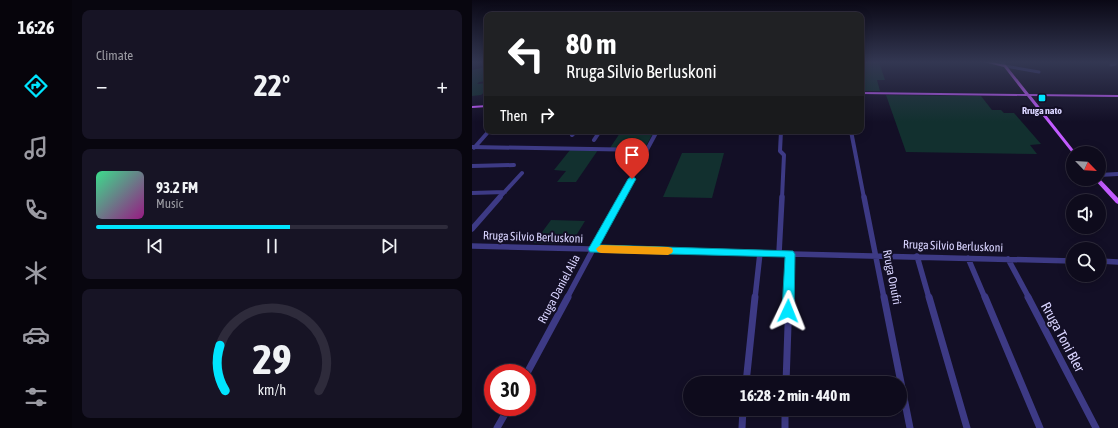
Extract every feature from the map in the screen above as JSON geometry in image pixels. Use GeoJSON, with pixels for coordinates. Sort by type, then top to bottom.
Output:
{"type":"FeatureCollection","features":[{"type":"Feature","properties":{"kind":"main road"},"geometry":{"type":"LineString","coordinates":[[1018,82],[1068,146]]}},
{"type":"Feature","properties":{"kind":"main road"},"geometry":{"type":"LineString","coordinates":[[864,93],[1118,96]]}},
{"type":"Feature","properties":{"kind":"main road"},"geometry":{"type":"LineString","coordinates":[[472,107],[484,106]]}},
{"type":"Feature","properties":{"kind":"main road"},"geometry":{"type":"LineString","coordinates":[[1103,186],[1118,202]]}},
{"type":"Feature","properties":{"kind":"street"},"geometry":{"type":"LineString","coordinates":[[473,148],[486,134]]}},
{"type":"Feature","properties":{"kind":"street"},"geometry":{"type":"LineString","coordinates":[[594,140],[598,134]]}},
{"type":"Feature","properties":{"kind":"street","name":"Rruga Daniel Alia"},"geometry":{"type":"LineString","coordinates":[[532,364],[655,134]]}},
{"type":"Feature","properties":{"kind":"street"},"geometry":{"type":"LineString","coordinates":[[779,253],[784,155],[780,151],[781,134]]}},
{"type":"Feature","properties":{"kind":"street","name":"Rruga Onufri"},"geometry":{"type":"LineString","coordinates":[[853,134],[910,428]]}},
{"type":"Feature","properties":{"kind":"street"},"geometry":{"type":"LineString","coordinates":[[473,148],[647,150]]}},
{"type":"Feature","properties":{"kind":"street"},"geometry":{"type":"LineString","coordinates":[[472,166],[514,165]]}},
{"type":"Feature","properties":{"kind":"street"},"geometry":{"type":"LineString","coordinates":[[472,229],[522,173]]}},
{"type":"Feature","properties":{"kind":"street"},"geometry":{"type":"LineString","coordinates":[[1106,175],[1118,174]]}},
{"type":"Feature","properties":{"kind":"street"},"geometry":{"type":"LineString","coordinates":[[472,193],[505,192]]}},
{"type":"Feature","properties":{"kind":"street","name":"Rruga Silvio Berluskoni"},"geometry":{"type":"LineString","coordinates":[[472,246],[1066,261]]}},
{"type":"Feature","properties":{"kind":"street"},"geometry":{"type":"LineString","coordinates":[[747,376],[760,253]]}},
{"type":"Feature","properties":{"kind":"street"},"geometry":{"type":"LineString","coordinates":[[786,376],[790,254]]}},
{"type":"Feature","properties":{"kind":"street"},"geometry":{"type":"LineString","coordinates":[[916,256],[967,428]]}},
{"type":"Feature","properties":{"kind":"street"},"geometry":{"type":"LineString","coordinates":[[968,258],[1040,428]]}},
{"type":"Feature","properties":{"kind":"street","name":"Rruga Toni Bler"},"geometry":{"type":"LineString","coordinates":[[1008,259],[1096,428]]}},
{"type":"Feature","properties":{"kind":"street"},"geometry":{"type":"LineString","coordinates":[[1106,262],[1118,262]]}},
{"type":"Feature","properties":{"kind":"street"},"geometry":{"type":"LineString","coordinates":[[497,428],[503,416]]}},
{"type":"Feature","properties":{"kind":"street"},"geometry":{"type":"LineString","coordinates":[[742,428],[743,416]]}},
{"type":"Feature","properties":{"kind":"street"},"geometry":{"type":"LineString","coordinates":[[785,416],[785,428]]}},
{"type":"Feature","properties":{"kind":"green space"},"geometry":{"type":"Polygon","coordinates":[[[472,82],[479,82],[477,84],[484,83],[484,92],[481,95],[472,96],[472,82]]]}},
{"type":"Feature","properties":{"kind":"green space"},"geometry":{"type":"Polygon","coordinates":[[[864,82],[878,82],[880,91],[864,91],[864,82]]]}},
{"type":"Feature","properties":{"kind":"green space"},"geometry":{"type":"Polygon","coordinates":[[[886,95],[981,96],[992,110],[1001,110],[1004,113],[1014,113],[1041,144],[1030,145],[1037,154],[906,152],[886,95]]]}},
{"type":"Feature","properties":{"kind":"green space"},"geometry":{"type":"Polygon","coordinates":[[[619,134],[652,134],[645,148],[610,148],[619,134]]]}},
{"type":"Feature","properties":{"kind":"green space"},"geometry":{"type":"Polygon","coordinates":[[[570,150],[598,150],[576,182],[557,182],[566,171],[554,170],[570,150]]]}},
{"type":"Feature","properties":{"kind":"green space"},"geometry":{"type":"Polygon","coordinates":[[[682,153],[724,153],[712,198],[663,197],[682,153]]]}},
{"type":"Feature","properties":{"kind":"green space"},"geometry":{"type":"Polygon","coordinates":[[[551,220],[585,221],[571,244],[534,243],[551,220]]]}},
{"type":"Feature","properties":{"kind":"slow traffic"},"geometry":{"type":"LineString","coordinates":[[601,249],[668,251]]}},
{"type":"Feature","properties":{"kind":"place","name":"Rruga nato"},"geometry":{"type":"Point","coordinates":[1042,98]}},
{"type":"Feature","properties":{"kind":"route"},"geometry":{"type":"LineString","coordinates":[[632,179],[593,249],[790,254],[788,311]]}}]}
